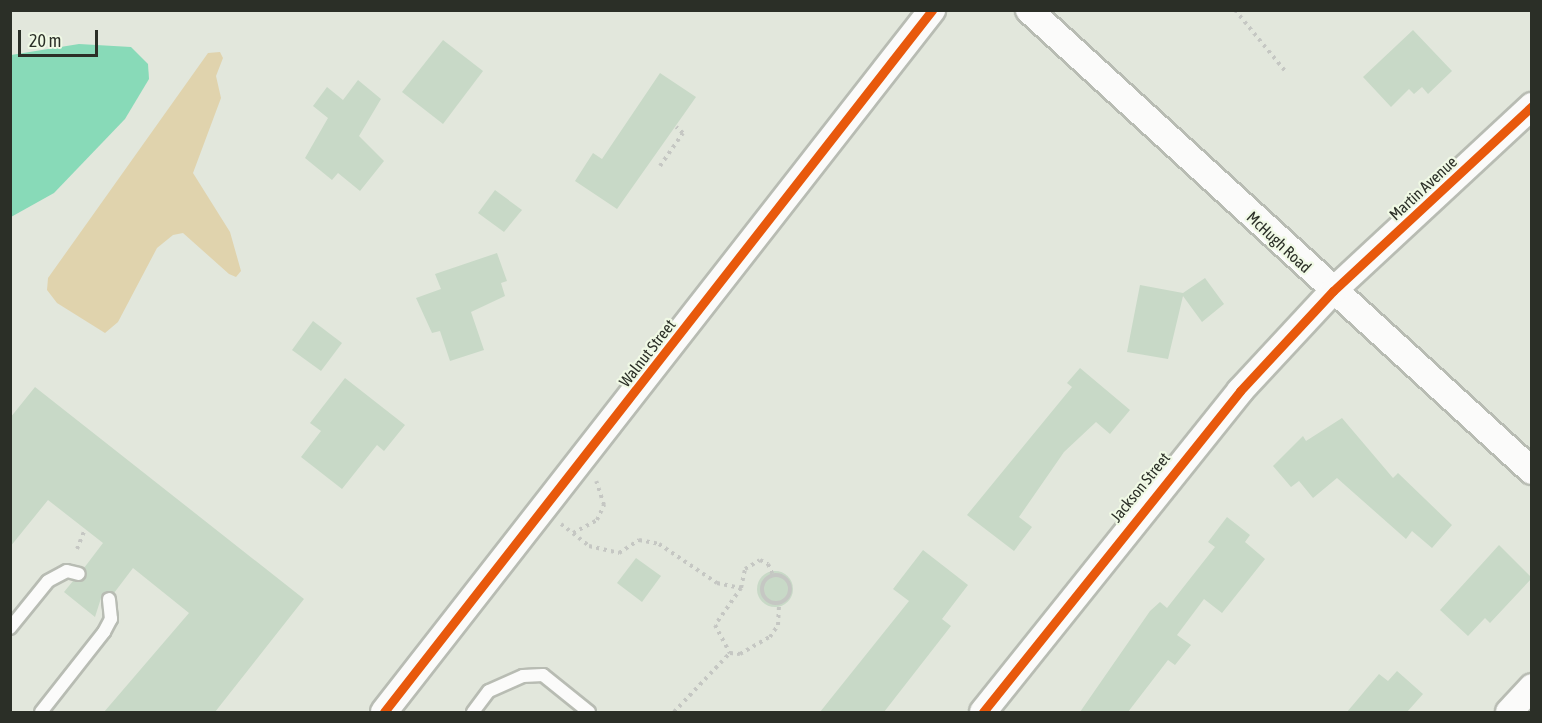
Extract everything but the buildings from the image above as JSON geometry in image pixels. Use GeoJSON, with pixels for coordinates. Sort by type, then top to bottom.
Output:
{"type":"FeatureCollection","features":[{"type":"Feature","properties":{"kind":"street","name":"Walnut Street"},"geometry":{"type":"LineString","coordinates":[[384,712],[932,10]]}},
{"type":"Feature","properties":{"kind":"street","name":"McHugh Road"},"geometry":{"type":"LineString","coordinates":[[1029,10],[1532,471]]}},
{"type":"Feature","properties":{"kind":"street","name":"Martin Avenue"},"geometry":{"type":"LineString","coordinates":[[1333,291],[1532,106]]}},
{"type":"Feature","properties":{"kind":"street","name":"Jackson Street"},"geometry":{"type":"LineString","coordinates":[[983,712],[1175,466],[1333,291]]}},
{"type":"Feature","properties":{"kind":"street"},"geometry":{"type":"LineString","coordinates":[[1509,712],[1532,687]]}},
{"type":"Feature","properties":{"kind":"lane"},"geometry":{"type":"LineString","coordinates":[[10,628],[48,581],[67,571],[79,574]]}},
{"type":"Feature","properties":{"kind":"lane"},"geometry":{"type":"LineString","coordinates":[[41,712],[105,632],[111,619],[109,599]]}},
{"type":"Feature","properties":{"kind":"lane"},"geometry":{"type":"LineString","coordinates":[[473,712],[489,691],[523,676],[543,675],[589,712]]}},
{"type":"Feature","properties":{"kind":"path"},"geometry":{"type":"LineString","coordinates":[[1235,10],[1286,72]]}},
{"type":"Feature","properties":{"kind":"path"},"geometry":{"type":"LineString","coordinates":[[660,166],[683,133],[676,127]]}},
{"type":"Feature","properties":{"kind":"path"},"geometry":{"type":"LineString","coordinates":[[573,534],[591,525],[604,505],[602,488],[587,472]]}},
{"type":"Feature","properties":{"kind":"path"},"geometry":{"type":"LineString","coordinates":[[551,516],[589,546],[619,553],[639,540],[658,544],[706,580],[741,588]]}},
{"type":"Feature","properties":{"kind":"path"},"geometry":{"type":"LineString","coordinates":[[77,549],[85,529]]}},
{"type":"Feature","properties":{"kind":"path"},"geometry":{"type":"LineString","coordinates":[[753,562],[768,564],[773,575],[790,585],[788,596],[779,604],[778,625],[770,637],[740,654],[730,653],[716,625],[741,588],[753,562]]}},
{"type":"Feature","properties":{"kind":"path"},"geometry":{"type":"LineString","coordinates":[[773,575],[762,593],[779,604]]}},
{"type":"Feature","properties":{"kind":"path"},"geometry":{"type":"LineString","coordinates":[[674,712],[730,653]]}},
{"type":"Feature","properties":{"kind":"shaded area"},"geometry":{"type":"Polygon","coordinates":[[[79,44],[131,47],[148,64],[149,79],[125,119],[54,193],[11,217],[11,55],[79,44]]]}},
{"type":"Feature","properties":{"kind":"shaded area"},"geometry":{"type":"Polygon","coordinates":[[[220,52],[223,58],[216,76],[221,98],[193,173],[230,232],[241,271],[236,277],[229,274],[183,233],[173,235],[157,248],[118,322],[105,333],[57,303],[47,290],[48,278],[208,53],[220,52]]]}},
{"type":"Feature","properties":{"kind":"cycle path"},"geometry":{"type":"LineString","coordinates":[[384,712],[932,10]]}},
{"type":"Feature","properties":{"kind":"cycle path"},"geometry":{"type":"LineString","coordinates":[[983,712],[1240,391],[1333,291],[1532,106]]}}]}
